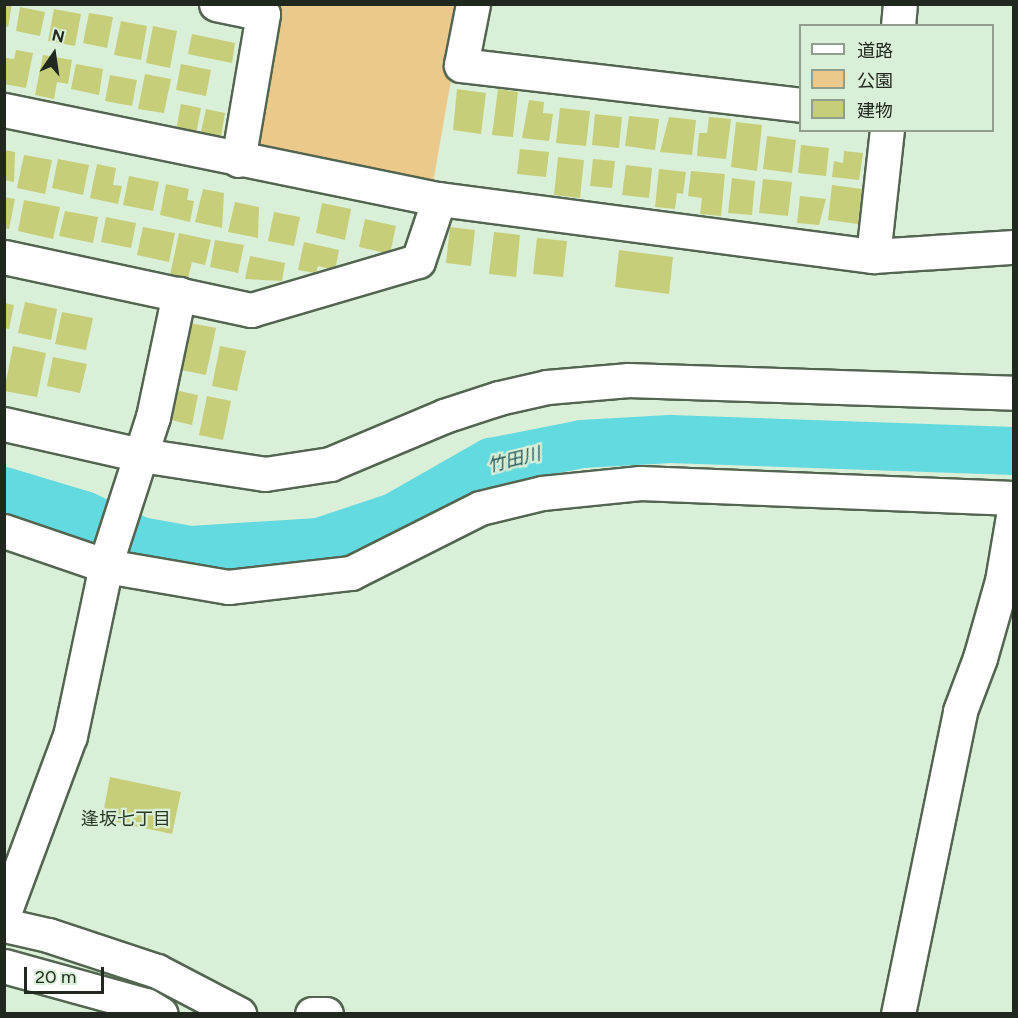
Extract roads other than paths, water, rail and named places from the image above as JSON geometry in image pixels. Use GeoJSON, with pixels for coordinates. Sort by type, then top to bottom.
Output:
{"type":"FeatureCollection","features":[{"type":"Feature","properties":{"kind":"street"},"geometry":{"type":"LineString","coordinates":[[216,4],[263,14],[238,160]]}},
{"type":"Feature","properties":{"kind":"street"},"geometry":{"type":"LineString","coordinates":[[473,4],[461,65],[799,105]]}},
{"type":"Feature","properties":{"kind":"street"},"geometry":{"type":"LineString","coordinates":[[898,24],[900,4]]}},
{"type":"Feature","properties":{"kind":"street"},"geometry":{"type":"LineString","coordinates":[[4,110],[238,160],[438,199],[873,256],[1014,247]]}},
{"type":"Feature","properties":{"kind":"street"},"geometry":{"type":"LineString","coordinates":[[873,256],[887,132]]}},
{"type":"Feature","properties":{"kind":"street"},"geometry":{"type":"LineString","coordinates":[[4,257],[251,310],[418,261],[438,199]]}},
{"type":"Feature","properties":{"kind":"street"},"geometry":{"type":"LineString","coordinates":[[4,914],[70,736],[107,561],[128,502],[141,455],[179,294]]}},
{"type":"Feature","properties":{"kind":"street"},"geometry":{"type":"LineString","coordinates":[[4,424],[141,455],[226,471],[297,471],[364,453],[444,416],[499,398],[547,387],[629,381],[1014,393]]}},
{"type":"Feature","properties":{"kind":"street"},"geometry":{"type":"LineString","coordinates":[[4,531],[107,561],[228,587],[351,573],[480,508],[542,494],[639,483],[1014,498]]}},
{"type":"Feature","properties":{"kind":"street"},"geometry":{"type":"LineString","coordinates":[[898,1014],[960,711],[980,658],[1002,581],[1014,510]]}},
{"type":"Feature","properties":{"kind":"street"},"geometry":{"type":"LineString","coordinates":[[4,926],[48,935],[157,971],[239,1014]]}},
{"type":"Feature","properties":{"kind":"street"},"geometry":{"type":"LineString","coordinates":[[4,966],[146,1005],[161,1014]]}},
{"type":"Feature","properties":{"kind":"street"},"geometry":{"type":"LineString","coordinates":[[312,1014],[326,1014]]}},
{"type":"Feature","properties":{"kind":"waterway","name":"竹田川"},"geometry":{"type":"LineString","coordinates":[[4,491],[84,515],[140,541],[191,550],[319,542],[394,517],[491,462],[582,444],[670,439],[1014,451]]}},
{"type":"Feature","properties":{"kind":"district","name":"逢坂七丁目"},"geometry":{"type":"Point","coordinates":[126,819]}}]}
